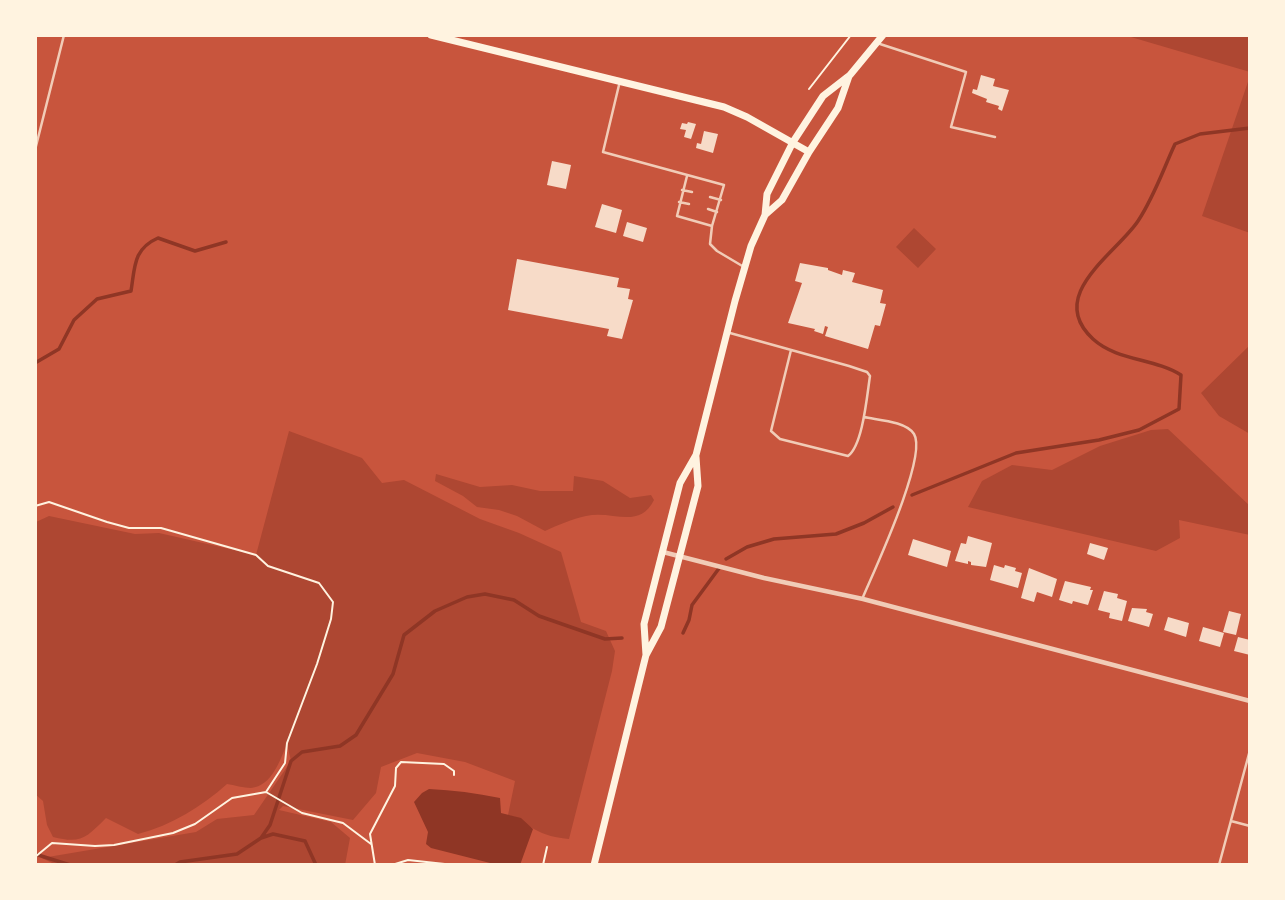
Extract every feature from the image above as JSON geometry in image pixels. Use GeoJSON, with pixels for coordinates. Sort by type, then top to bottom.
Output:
{"type":"FeatureCollection","features":[{"type":"Feature","properties":{"kind":"main road"},"geometry":{"type":"LineString","coordinates":[[431,35],[724,107],[809,152]]}},
{"type":"Feature","properties":{"kind":"main road"},"geometry":{"type":"LineString","coordinates":[[646,655],[644,624],[680,482],[696,455],[745,267],[765,215],[767,194],[793,142],[823,96],[850,75],[883,35]]}},
{"type":"Feature","properties":{"kind":"main road"},"geometry":{"type":"LineString","coordinates":[[765,215],[782,200],[838,108],[850,75]]}},
{"type":"Feature","properties":{"kind":"main road"},"geometry":{"type":"LineString","coordinates":[[594,865],[646,655],[661,627],[698,486],[696,455]]}},
{"type":"Feature","properties":{"kind":"street"},"geometry":{"type":"LineString","coordinates":[[662,552],[863,599],[1250,701]]}},
{"type":"Feature","properties":{"kind":"lane"},"geometry":{"type":"LineString","coordinates":[[35,150],[64,35]]}},
{"type":"Feature","properties":{"kind":"lane"},"geometry":{"type":"LineString","coordinates":[[877,43],[966,72],[951,127],[995,137]]}},
{"type":"Feature","properties":{"kind":"lane"},"geometry":{"type":"LineString","coordinates":[[620,81],[603,152],[724,185],[712,226],[710,244],[745,267]]}},
{"type":"Feature","properties":{"kind":"lane"},"geometry":{"type":"LineString","coordinates":[[687,176],[677,216],[712,226]]}},
{"type":"Feature","properties":{"kind":"lane"},"geometry":{"type":"LineString","coordinates":[[682,190],[692,192]]}},
{"type":"Feature","properties":{"kind":"lane"},"geometry":{"type":"LineString","coordinates":[[710,197],[721,200]]}},
{"type":"Feature","properties":{"kind":"lane"},"geometry":{"type":"LineString","coordinates":[[679,202],[689,204]]}},
{"type":"Feature","properties":{"kind":"lane"},"geometry":{"type":"LineString","coordinates":[[708,209],[717,212]]}},
{"type":"Feature","properties":{"kind":"lane"},"geometry":{"type":"LineString","coordinates":[[727,332],[791,350],[867,372],[870,376],[864,416],[853,452],[848,456],[780,439],[771,431],[791,350]]}},
{"type":"Feature","properties":{"kind":"lane"},"geometry":{"type":"LineString","coordinates":[[863,599],[899,515],[917,447],[914,434],[904,426],[864,416]]}},
{"type":"Feature","properties":{"kind":"lane"},"geometry":{"type":"LineString","coordinates":[[1219,865],[1250,750]]}},
{"type":"Feature","properties":{"kind":"lane"},"geometry":{"type":"LineString","coordinates":[[1231,821],[1250,826]]}},
{"type":"Feature","properties":{"kind":"path"},"geometry":{"type":"LineString","coordinates":[[809,89],[851,35]]}},
{"type":"Feature","properties":{"kind":"path"},"geometry":{"type":"LineString","coordinates":[[35,506],[49,502],[129,528],[161,528],[198,538],[256,555],[268,566],[319,583],[332,602],[331,619],[287,743],[285,764],[265,792]]}},
{"type":"Feature","properties":{"kind":"path"},"geometry":{"type":"LineString","coordinates":[[384,865],[375,865],[370,834],[395,786],[396,768],[401,762],[444,764],[454,771],[454,775]]}},
{"type":"Feature","properties":{"kind":"path"},"geometry":{"type":"LineString","coordinates":[[35,857],[52,843],[114,845],[173,832],[195,824],[232,798],[265,792],[302,813],[343,822],[371,844]]}},
{"type":"Feature","properties":{"kind":"path"},"geometry":{"type":"LineString","coordinates":[[543,865],[547,846]]}},
{"type":"Feature","properties":{"kind":"path"},"geometry":{"type":"LineString","coordinates":[[392,865],[408,860],[454,865]]}},
{"type":"Feature","properties":{"kind":"shaded area"},"geometry":{"type":"Polygon","coordinates":[[[1124,35],[1250,35],[1250,72],[1124,35]]]}},
{"type":"Feature","properties":{"kind":"shaded area"},"geometry":{"type":"Polygon","coordinates":[[[1250,76],[1250,233],[1202,216],[1250,76]]]}},
{"type":"Feature","properties":{"kind":"shaded area"},"geometry":{"type":"Polygon","coordinates":[[[914,228],[936,249],[918,268],[896,247],[914,228]]]}},
{"type":"Feature","properties":{"kind":"shaded area"},"geometry":{"type":"Polygon","coordinates":[[[1250,345],[1250,434],[1219,416],[1201,393],[1250,345]]]}},
{"type":"Feature","properties":{"kind":"shaded area"},"geometry":{"type":"Polygon","coordinates":[[[1168,429],[1250,506],[1250,535],[1179,520],[1180,538],[1156,551],[968,507],[982,481],[1012,465],[1052,470],[1100,446],[1151,430],[1168,429]]]}},
{"type":"Feature","properties":{"kind":"shaded area"},"geometry":{"type":"Polygon","coordinates":[[[289,431],[362,458],[382,483],[404,480],[480,519],[561,552],[581,622],[606,631],[615,651],[569,839],[542,833],[508,815],[515,781],[465,762],[417,753],[381,767],[376,793],[353,820],[283,806],[279,810],[331,822],[350,838],[345,865],[56,865],[42,858],[196,832],[217,819],[254,815],[291,761],[287,744],[274,771],[264,783],[251,788],[227,784],[186,814],[151,830],[138,834],[106,818],[82,838],[70,840],[53,837],[47,825],[43,801],[35,794],[36,522],[49,516],[135,534],[159,533],[256,555],[289,431]]]}},
{"type":"Feature","properties":{"kind":"shaded area"},"geometry":{"type":"Polygon","coordinates":[[[436,474],[480,487],[512,485],[540,491],[573,491],[574,476],[603,481],[630,498],[651,495],[654,500],[648,509],[633,517],[586,516],[545,531],[517,516],[477,507],[435,481],[436,474]]]}},
{"type":"Feature","properties":{"kind":"shaded area"},"geometry":{"type":"Polygon","coordinates":[[[429,789],[500,798],[501,813],[521,818],[533,829],[520,865],[498,865],[431,848],[426,844],[428,832],[414,802],[429,789]]]}},
{"type":"Feature","properties":{"kind":"building"},"geometry":{"type":"Polygon","coordinates":[[[981,75],[995,79],[993,86],[1009,90],[1002,111],[998,109],[999,106],[972,93],[973,89],[977,90],[981,75]]]}},
{"type":"Feature","properties":{"kind":"building"},"geometry":{"type":"Polygon","coordinates":[[[682,123],[696,124],[691,139],[684,137],[686,130],[680,129],[682,123]]]}},
{"type":"Feature","properties":{"kind":"building"},"geometry":{"type":"Polygon","coordinates":[[[704,131],[718,134],[713,153],[696,148],[697,143],[701,144],[704,131]]]}},
{"type":"Feature","properties":{"kind":"building"},"geometry":{"type":"Polygon","coordinates":[[[552,161],[571,165],[566,189],[547,185],[552,161]]]}},
{"type":"Feature","properties":{"kind":"building"},"geometry":{"type":"Polygon","coordinates":[[[602,204],[622,210],[616,233],[595,227],[602,204]]]}},
{"type":"Feature","properties":{"kind":"building"},"geometry":{"type":"Polygon","coordinates":[[[627,222],[647,228],[643,242],[623,236],[627,222]]]}},
{"type":"Feature","properties":{"kind":"building"},"geometry":{"type":"Polygon","coordinates":[[[517,259],[619,278],[617,287],[630,289],[628,299],[633,300],[622,339],[607,336],[609,329],[508,310],[517,259]]]}},
{"type":"Feature","properties":{"kind":"building"},"geometry":{"type":"Polygon","coordinates":[[[800,263],[828,268],[842,275],[843,270],[855,273],[852,282],[883,290],[880,303],[886,304],[880,326],[875,325],[868,349],[825,336],[828,327],[825,326],[823,334],[814,331],[815,329],[788,323],[802,283],[795,281],[800,263]]]}},
{"type":"Feature","properties":{"kind":"building"},"geometry":{"type":"Polygon","coordinates":[[[968,536],[992,543],[986,567],[971,565],[968,561],[968,564],[955,561],[961,543],[966,544],[968,536]]]}},
{"type":"Feature","properties":{"kind":"building"},"geometry":{"type":"Polygon","coordinates":[[[913,539],[951,551],[947,567],[908,555],[913,539]]]}},
{"type":"Feature","properties":{"kind":"building"},"geometry":{"type":"Polygon","coordinates":[[[1090,543],[1108,548],[1104,560],[1087,554],[1090,543]]]}},
{"type":"Feature","properties":{"kind":"building"},"geometry":{"type":"Polygon","coordinates":[[[994,565],[1016,568],[1015,571],[1022,573],[1018,588],[990,580],[994,565]]]}},
{"type":"Feature","properties":{"kind":"building"},"geometry":{"type":"Polygon","coordinates":[[[1029,568],[1057,579],[1052,597],[1037,592],[1034,602],[1021,598],[1029,568]]]}},
{"type":"Feature","properties":{"kind":"building"},"geometry":{"type":"Polygon","coordinates":[[[1065,581],[1091,587],[1090,590],[1093,590],[1088,605],[1059,600],[1065,581]]]}},
{"type":"Feature","properties":{"kind":"building"},"geometry":{"type":"Polygon","coordinates":[[[1104,591],[1118,594],[1117,598],[1127,601],[1122,621],[1109,618],[1110,613],[1098,610],[1104,591]]]}},
{"type":"Feature","properties":{"kind":"building"},"geometry":{"type":"Polygon","coordinates":[[[1132,608],[1147,609],[1146,612],[1153,614],[1149,627],[1128,621],[1132,608]]]}},
{"type":"Feature","properties":{"kind":"building"},"geometry":{"type":"Polygon","coordinates":[[[1229,611],[1241,614],[1236,635],[1223,632],[1229,611]]]}},
{"type":"Feature","properties":{"kind":"building"},"geometry":{"type":"Polygon","coordinates":[[[1168,617],[1189,623],[1186,637],[1164,630],[1168,617]]]}},
{"type":"Feature","properties":{"kind":"building"},"geometry":{"type":"Polygon","coordinates":[[[1203,627],[1224,633],[1220,647],[1199,641],[1203,627]]]}},
{"type":"Feature","properties":{"kind":"building"},"geometry":{"type":"Polygon","coordinates":[[[1238,637],[1250,640],[1250,655],[1234,651],[1238,637]]]}},
{"type":"Feature","properties":{"kind":"waterway"},"geometry":{"type":"LineString","coordinates":[[912,495],[1016,453],[1099,440],[1139,430],[1179,409],[1181,375],[1159,365],[1113,352],[1103,346],[1093,339],[1080,323],[1077,306],[1081,291],[1090,276],[1144,212],[1175,144],[1200,134],[1250,128]]}},
{"type":"Feature","properties":{"kind":"waterway"},"geometry":{"type":"LineString","coordinates":[[35,363],[59,349],[74,320],[97,299],[131,291],[137,260],[150,242],[158,238],[195,251],[226,242]]}},
{"type":"Feature","properties":{"kind":"waterway"},"geometry":{"type":"LineString","coordinates":[[726,559],[747,547],[774,539],[836,534],[893,507]]}},
{"type":"Feature","properties":{"kind":"waterway"},"geometry":{"type":"LineString","coordinates":[[683,633],[692,605],[720,567]]}},
{"type":"Feature","properties":{"kind":"waterway"},"geometry":{"type":"LineString","coordinates":[[261,838],[270,825],[291,761],[302,752],[340,746],[356,735],[393,674],[404,635],[435,611],[467,597],[485,594],[514,600],[539,616],[605,639],[622,638]]}},
{"type":"Feature","properties":{"kind":"waterway"},"geometry":{"type":"LineString","coordinates":[[175,865],[237,854],[261,838],[273,834],[305,841],[316,865]]}},
{"type":"Feature","properties":{"kind":"waterway"},"geometry":{"type":"LineString","coordinates":[[35,854],[70,865]]}}]}
